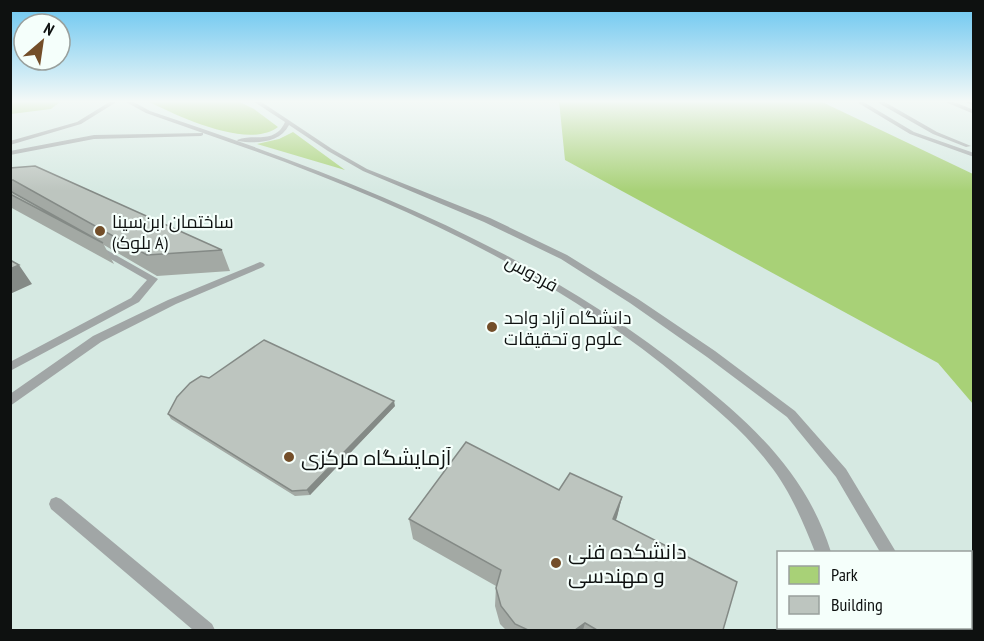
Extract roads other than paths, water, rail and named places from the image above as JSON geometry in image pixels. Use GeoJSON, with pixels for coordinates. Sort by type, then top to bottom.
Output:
{"type":"FeatureCollection","features":[{"type":"Feature","properties":{"kind":"lane"},"geometry":{"type":"LineString","coordinates":[[10,143],[52,131]]}},
{"type":"Feature","properties":{"kind":"lane"},"geometry":{"type":"LineString","coordinates":[[203,131],[249,141],[284,131]]}},
{"type":"Feature","properties":{"kind":"lane","name":"فردوس"},"geometry":{"type":"LineString","coordinates":[[302,131],[365,170],[487,219],[564,257],[634,301],[711,354],[791,414],[841,472],[887,551]]}},
{"type":"Feature","properties":{"kind":"lane"},"geometry":{"type":"LineString","coordinates":[[908,131],[974,155]]}},
{"type":"Feature","properties":{"kind":"lane"},"geometry":{"type":"LineString","coordinates":[[933,131],[974,148]]}},
{"type":"Feature","properties":{"kind":"lane"},"geometry":{"type":"LineString","coordinates":[[10,153],[94,137],[215,135]]}},
{"type":"Feature","properties":{"kind":"lane","name":"فردوس"},"geometry":{"type":"LineString","coordinates":[[215,135],[308,168],[430,218],[536,274],[608,318],[676,367],[743,427],[782,469],[809,513],[823,551]]}},
{"type":"Feature","properties":{"kind":"lane"},"geometry":{"type":"LineString","coordinates":[[10,367],[135,300],[153,279],[92,244]]}},
{"type":"Feature","properties":{"kind":"lane"},"geometry":{"type":"LineString","coordinates":[[10,400],[97,339],[172,302],[260,265]]}},
{"type":"Feature","properties":{"kind":"lane"},"geometry":{"type":"LineString","coordinates":[[56,504],[205,630]]}},
{"type":"Feature","properties":{"kind":"place","name":"ساختمان ابن‌سینا (بلوک A)"},"geometry":{"type":"Point","coordinates":[100,231]}},
{"type":"Feature","properties":{"kind":"place","name":"دانشگاه آزاد واحد علوم و تحقیقات"},"geometry":{"type":"Point","coordinates":[492,327]}},
{"type":"Feature","properties":{"kind":"place","name":"آزمایشگاه مرکزی"},"geometry":{"type":"Point","coordinates":[289,457]}},
{"type":"Feature","properties":{"kind":"place","name":"دانشکده فنی و مهندسی"},"geometry":{"type":"Point","coordinates":[556,563]}}]}
